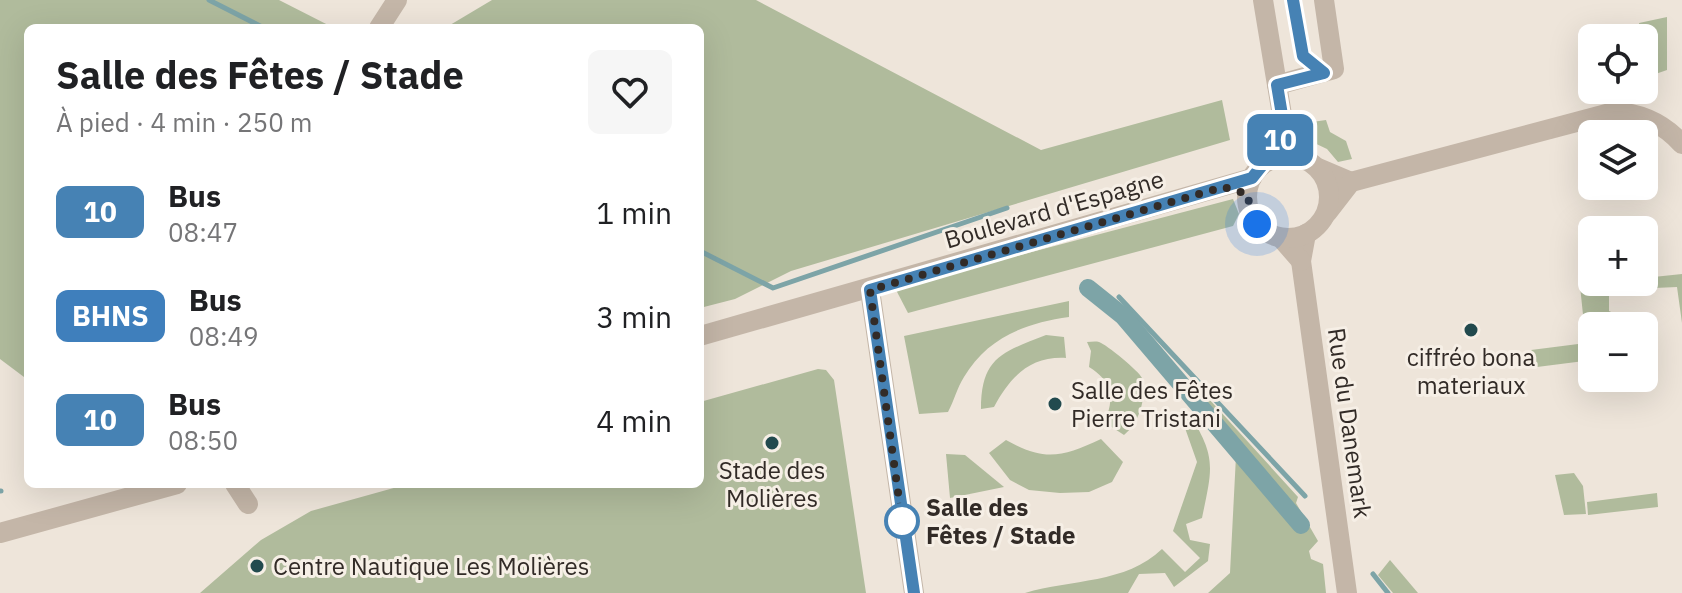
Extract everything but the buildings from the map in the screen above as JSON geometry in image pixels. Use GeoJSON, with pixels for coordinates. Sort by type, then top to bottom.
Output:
{"type":"FeatureCollection","features":[{"type":"Feature","properties":{"kind":"street"},"geometry":{"type":"LineString","coordinates":[[382,24],[397,0]]}},
{"type":"Feature","properties":{"kind":"street"},"geometry":{"type":"LineString","coordinates":[[1263,0],[1283,121],[1276,157]]}},
{"type":"Feature","properties":{"kind":"street"},"geometry":{"type":"LineString","coordinates":[[1277,85],[1334,69],[1324,0]]}},
{"type":"Feature","properties":{"kind":"street"},"geometry":{"type":"LineString","coordinates":[[1281,238],[1294,239],[1306,234],[1351,182],[1614,112],[1641,116],[1662,126],[1682,144]]}},
{"type":"Feature","properties":{"kind":"street"},"geometry":{"type":"LineString","coordinates":[[1283,121],[1329,189],[1327,213]]}},
{"type":"Feature","properties":{"kind":"street"},"geometry":{"type":"LineString","coordinates":[[1301,261],[1281,238],[1257,224],[1250,213],[1250,186],[1264,163],[1276,157],[1310,163],[1351,182]]}},
{"type":"Feature","properties":{"kind":"street","name":"Boulevard d'Espagne"},"geometry":{"type":"LineString","coordinates":[[704,335],[1223,187],[1250,186]]}},
{"type":"Feature","properties":{"kind":"street","name":"Rue du Danemark"},"geometry":{"type":"LineString","coordinates":[[1306,234],[1301,261],[1347,593]]}},
{"type":"Feature","properties":{"kind":"street"},"geometry":{"type":"LineString","coordinates":[[870,290],[914,593]]}},
{"type":"Feature","properties":{"kind":"street"},"geometry":{"type":"LineString","coordinates":[[0,533],[163,488]]}},
{"type":"Feature","properties":{"kind":"street"},"geometry":{"type":"LineString","coordinates":[[238,488],[248,504]]}},
{"type":"Feature","properties":{"kind":"green space"},"geometry":{"type":"Polygon","coordinates":[[[0,0],[279,0],[326,24],[24,24],[24,377],[0,359],[0,0]]]}},
{"type":"Feature","properties":{"kind":"green space"},"geometry":{"type":"Polygon","coordinates":[[[492,0],[756,0],[1041,150],[1222,100],[1230,140],[791,271],[735,299],[704,307],[704,24],[452,24],[492,0]]]}},
{"type":"Feature","properties":{"kind":"green space"},"geometry":{"type":"Polygon","coordinates":[[[1667,17],[1667,70],[1658,73],[1658,24],[1639,23],[1667,17]]]}},
{"type":"Feature","properties":{"kind":"green space"},"geometry":{"type":"Polygon","coordinates":[[[1326,120],[1330,132],[1346,141],[1352,159],[1338,162],[1327,149],[1308,140],[1305,123],[1326,120]]]}},
{"type":"Feature","properties":{"kind":"green space"},"geometry":{"type":"Polygon","coordinates":[[[1233,199],[1239,214],[1233,226],[908,313],[895,288],[1233,199]]]}},
{"type":"Feature","properties":{"kind":"green space"},"geometry":{"type":"Polygon","coordinates":[[[1682,274],[1682,323],[1677,287],[1658,288],[1658,277],[1682,274]]]}},
{"type":"Feature","properties":{"kind":"green space"},"geometry":{"type":"Polygon","coordinates":[[[1581,296],[1609,296],[1611,312],[1583,312],[1581,296]]]}},
{"type":"Feature","properties":{"kind":"green space"},"geometry":{"type":"Polygon","coordinates":[[[1069,301],[1069,317],[1023,328],[984,352],[964,377],[948,412],[919,414],[904,336],[1069,301]]]}},
{"type":"Feature","properties":{"kind":"green space"},"geometry":{"type":"Polygon","coordinates":[[[1046,335],[1064,337],[1066,358],[1042,361],[1022,370],[994,407],[981,409],[985,378],[997,359],[1018,346],[1046,335]]]}},
{"type":"Feature","properties":{"kind":"green space"},"geometry":{"type":"Polygon","coordinates":[[[1087,342],[1103,344],[1142,378],[1140,410],[1134,424],[1124,435],[1104,422],[1110,406],[1109,391],[1102,378],[1089,367],[1091,351],[1087,342]]]}},
{"type":"Feature","properties":{"kind":"green space"},"geometry":{"type":"Polygon","coordinates":[[[1578,344],[1578,362],[1537,367],[1531,350],[1578,344]]]}},
{"type":"Feature","properties":{"kind":"green space","name":"Stade des Molières"},"geometry":{"type":"Polygon","coordinates":[[[818,369],[826,370],[834,380],[866,593],[200,593],[261,540],[311,511],[394,488],[704,488],[704,401],[818,369]]]}},
{"type":"Feature","properties":{"kind":"green space"},"geometry":{"type":"Polygon","coordinates":[[[1209,399],[1298,497],[1296,503],[1318,541],[1309,551],[1311,559],[1323,564],[1326,593],[1208,593],[1230,573],[1236,456],[1203,403],[1209,399]]]}},
{"type":"Feature","properties":{"kind":"green space"},"geometry":{"type":"Polygon","coordinates":[[[1179,411],[1190,415],[1199,430],[1210,464],[1202,518],[1186,524],[1190,540],[1210,544],[1208,561],[1174,587],[1165,573],[1139,574],[1128,593],[1025,593],[1115,575],[1132,569],[1162,549],[1185,572],[1200,558],[1173,531],[1197,462],[1179,411]]]}},
{"type":"Feature","properties":{"kind":"green space"},"geometry":{"type":"Polygon","coordinates":[[[1101,439],[1123,462],[1112,482],[1089,492],[1029,490],[1010,480],[989,453],[1006,440],[1032,452],[1054,454],[1075,450],[1101,439]]]}},
{"type":"Feature","properties":{"kind":"green space"},"geometry":{"type":"Polygon","coordinates":[[[946,454],[965,455],[1004,487],[950,498],[946,454]]]}},
{"type":"Feature","properties":{"kind":"green space"},"geometry":{"type":"Polygon","coordinates":[[[1574,473],[1583,486],[1586,514],[1564,515],[1555,475],[1574,473]]]}},
{"type":"Feature","properties":{"kind":"green space"},"geometry":{"type":"Polygon","coordinates":[[[1657,493],[1658,507],[1588,515],[1587,502],[1657,493]]]}},
{"type":"Feature","properties":{"kind":"green space"},"geometry":{"type":"Polygon","coordinates":[[[1390,560],[1418,593],[1393,593],[1378,575],[1390,560]]]}},
{"type":"Feature","properties":{"kind":"waterway"},"geometry":{"type":"LineString","coordinates":[[209,0],[256,24]]}},
{"type":"Feature","properties":{"kind":"waterway"},"geometry":{"type":"LineString","coordinates":[[704,253],[773,288],[1007,208]]}},
{"type":"Feature","properties":{"kind":"waterway"},"geometry":{"type":"LineString","coordinates":[[1088,288],[1123,316],[1301,525]]}},
{"type":"Feature","properties":{"kind":"waterway"},"geometry":{"type":"LineString","coordinates":[[1119,297],[1305,496]]}},
{"type":"Feature","properties":{"kind":"waterway"},"geometry":{"type":"LineString","coordinates":[[1373,574],[1388,593]]}},
{"type":"Feature","properties":{"kind":"bus line","name":"10"},"geometry":{"type":"LineString","coordinates":[[914,593],[870,290],[1252,178],[1264,163],[1276,157],[1283,121],[1277,85],[1324,73],[1303,56],[1293,0]]}},
{"type":"Feature","properties":{"kind":"place","name":"ciffréo bona materiaux"},"geometry":{"type":"Point","coordinates":[1471,330]}},
{"type":"Feature","properties":{"kind":"place","name":"Salle des Fêtes Pierre Tristani"},"geometry":{"type":"Point","coordinates":[1055,404]}},
{"type":"Feature","properties":{"kind":"place","name":"Stade des Molières"},"geometry":{"type":"Point","coordinates":[772,443]}},
{"type":"Feature","properties":{"kind":"place","name":"Salle des Fêtes / Stade"},"geometry":{"type":"Point","coordinates":[902,521]}},
{"type":"Feature","properties":{"kind":"place","name":"Centre Nautique Les Molières"},"geometry":{"type":"Point","coordinates":[257,566]}},
{"type":"Feature","properties":{"kind":"route"},"geometry":{"type":"LineString","coordinates":[[902,521],[870,290],[1223,187],[1248,194],[1250,213],[1257,224]]}}]}
